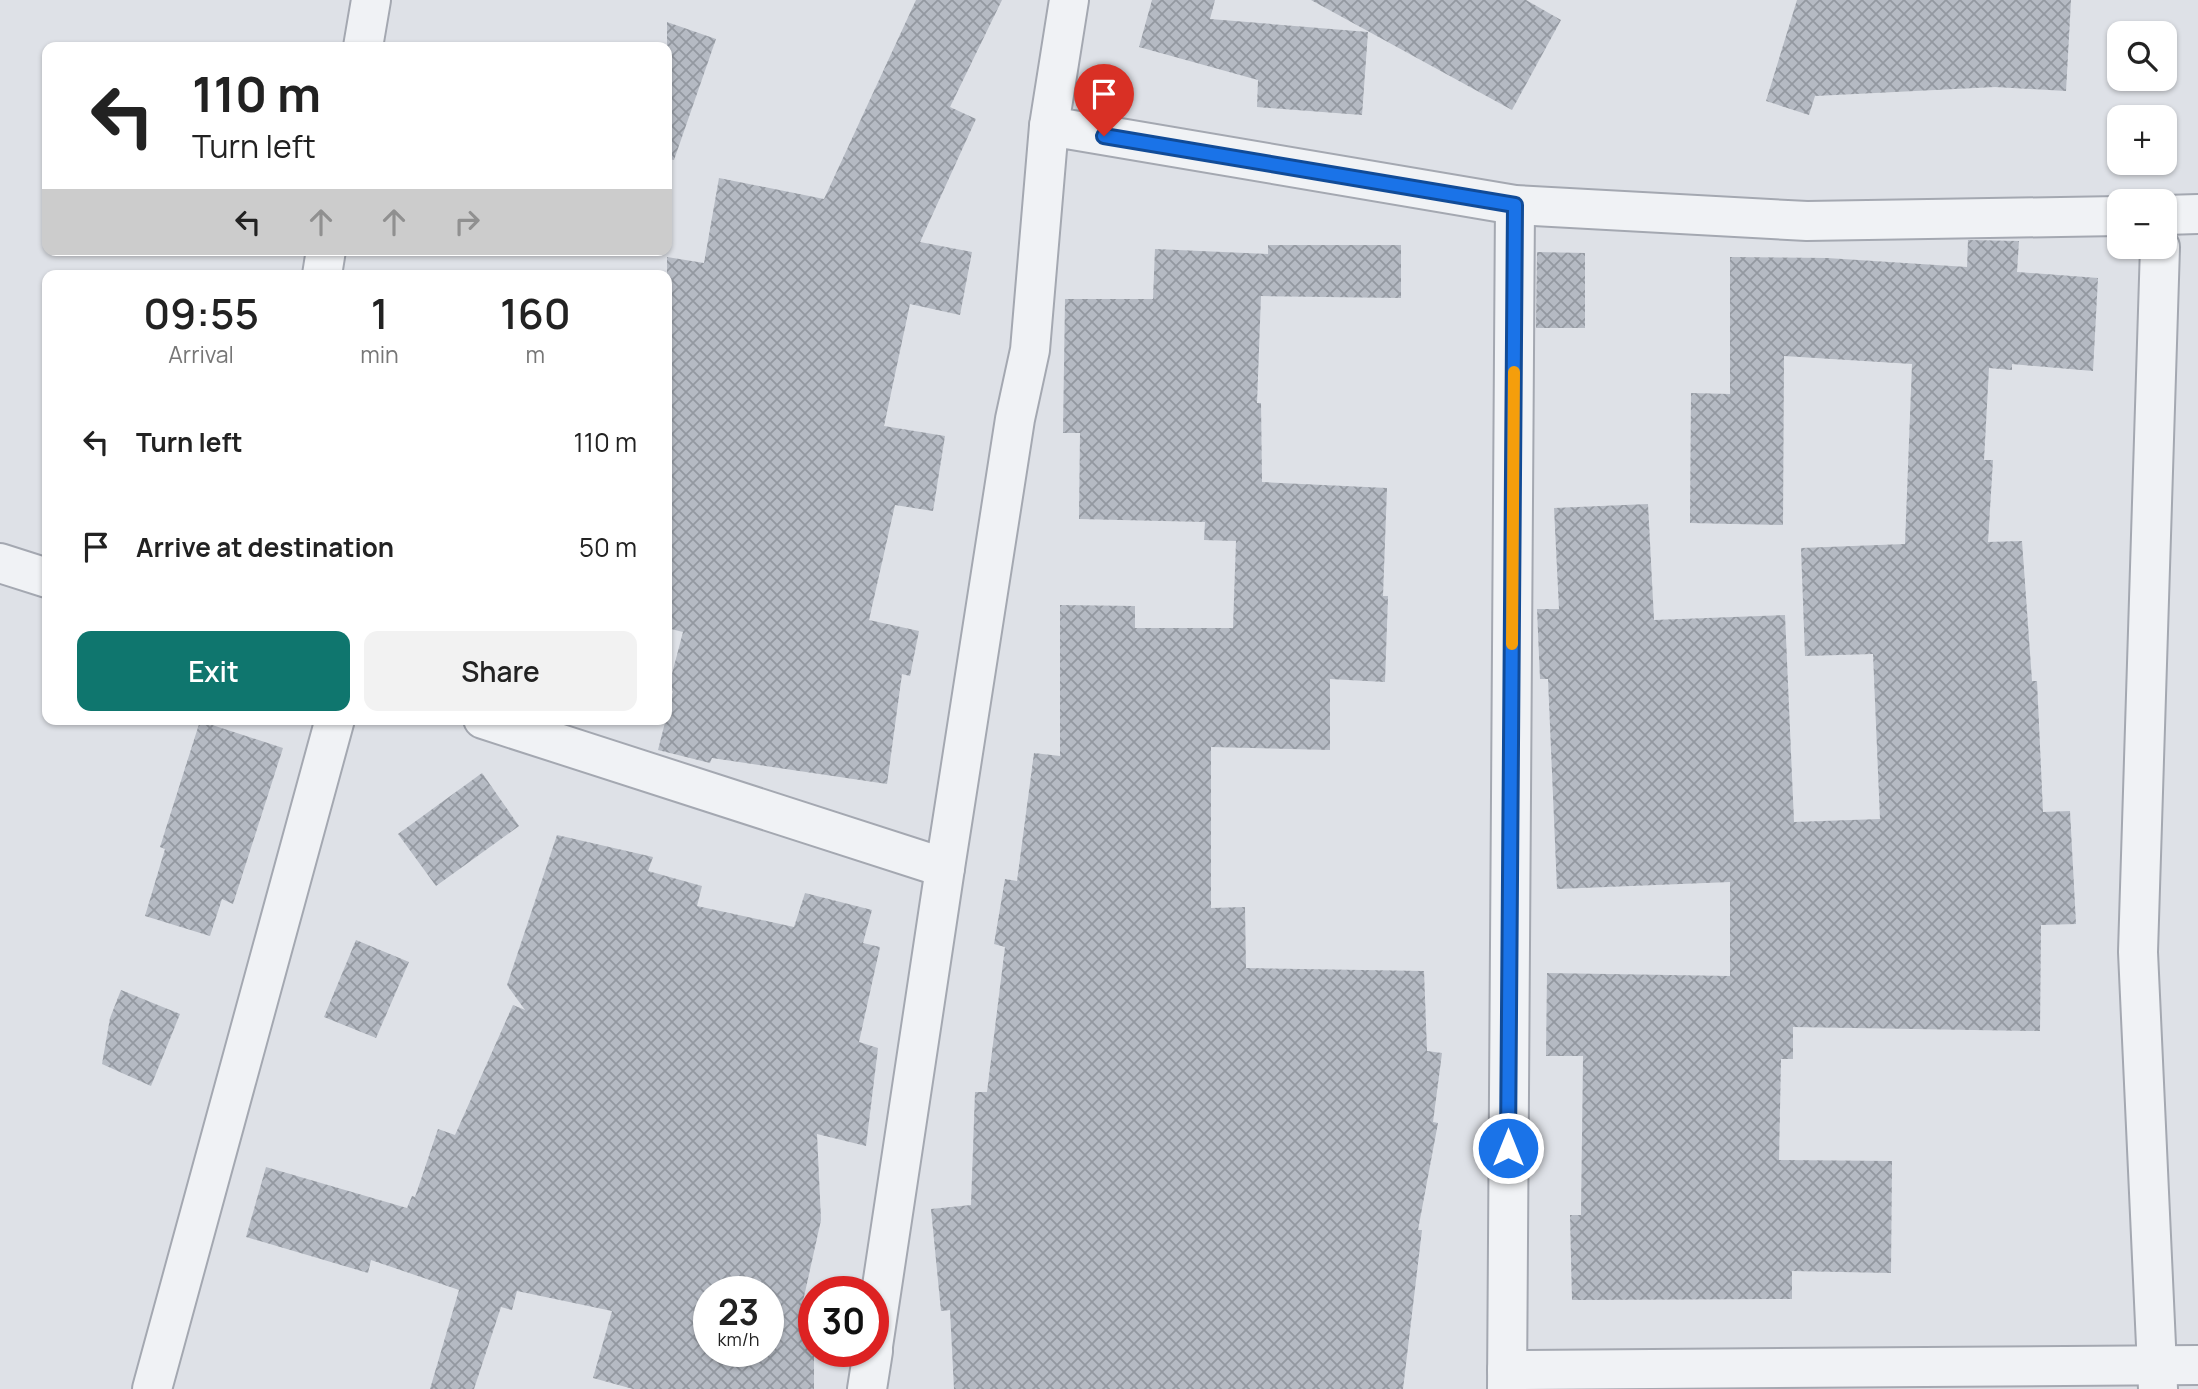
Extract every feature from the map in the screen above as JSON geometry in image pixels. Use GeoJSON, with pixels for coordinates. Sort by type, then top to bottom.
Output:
{"type":"FeatureCollection","features":[{"type":"Feature","properties":{"kind":"street"},"geometry":{"type":"LineString","coordinates":[[364,42],[371,0]]}},
{"type":"Feature","properties":{"kind":"street"},"geometry":{"type":"LineString","coordinates":[[884,1276],[1015,419],[1030,350],[1049,127],[1069,0]]}},
{"type":"Feature","properties":{"kind":"street"},"geometry":{"type":"LineString","coordinates":[[1049,127],[1515,205],[1807,221],[2107,216]]}},
{"type":"Feature","properties":{"kind":"street"},"geometry":{"type":"LineString","coordinates":[[1515,205],[1507,1380],[2158,1377],[2198,1365]]}},
{"type":"Feature","properties":{"kind":"street"},"geometry":{"type":"LineString","coordinates":[[2177,215],[2198,214]]}},
{"type":"Feature","properties":{"kind":"street"},"geometry":{"type":"LineString","coordinates":[[2158,1377],[2138,952],[2160,259]]}},
{"type":"Feature","properties":{"kind":"street"},"geometry":{"type":"LineString","coordinates":[[0,563],[42,576]]}},
{"type":"Feature","properties":{"kind":"street"},"geometry":{"type":"LineString","coordinates":[[152,1389],[333,725]]}},
{"type":"Feature","properties":{"kind":"street"},"geometry":{"type":"LineString","coordinates":[[502,725],[945,867]]}},
{"type":"Feature","properties":{"kind":"street"},"geometry":{"type":"LineString","coordinates":[[867,1389],[870,1367]]}},
{"type":"Feature","properties":{"kind":"building"},"geometry":{"type":"Polygon","coordinates":[[[916,0],[1002,0],[950,107],[976,119],[920,242],[972,252],[960,315],[910,304],[884,426],[945,436],[933,511],[895,505],[869,620],[919,631],[910,676],[902,674],[887,784],[712,758],[710,763],[658,750],[664,725],[672,725],[672,674],[683,632],[672,629],[672,270],[667,270],[667,257],[704,263],[719,178],[824,199],[916,0]]]}},
{"type":"Feature","properties":{"kind":"building"},"geometry":{"type":"Polygon","coordinates":[[[1152,0],[1215,0],[1210,19],[1368,32],[1362,115],[1257,107],[1258,80],[1139,47],[1152,0]]]}},
{"type":"Feature","properties":{"kind":"building"},"geometry":{"type":"Polygon","coordinates":[[[1311,0],[1526,0],[1561,20],[1512,110],[1311,0]]]}},
{"type":"Feature","properties":{"kind":"building"},"geometry":{"type":"Polygon","coordinates":[[[1797,0],[2071,0],[2066,91],[1995,87],[1815,96],[1809,115],[1766,101],[1797,0]]]}},
{"type":"Feature","properties":{"kind":"building"},"geometry":{"type":"Polygon","coordinates":[[[667,22],[716,39],[674,160],[672,42],[667,42],[667,22]]]}},
{"type":"Feature","properties":{"kind":"building"},"geometry":{"type":"Polygon","coordinates":[[[1968,240],[2019,241],[2017,272],[2098,278],[2093,371],[2012,364],[2012,370],[1989,368],[1984,460],[1993,460],[1988,542],[2022,541],[2032,681],[2037,681],[2043,812],[2070,811],[2076,924],[2041,925],[2040,1031],[1793,1027],[1793,1059],[1781,1059],[1779,1160],[1892,1161],[1891,1273],[1792,1271],[1792,1299],[1572,1300],[1570,1215],[1581,1215],[1583,1056],[1546,1056],[1547,973],[1730,976],[1730,882],[1557,889],[1548,679],[1540,679],[1537,609],[1559,609],[1554,508],[1648,504],[1654,620],[1785,615],[1794,822],[1880,819],[1873,654],[1805,656],[1801,548],[1905,544],[1912,364],[1784,356],[1783,525],[1690,523],[1691,393],[1730,394],[1730,257],[1827,258],[1967,267],[1968,240]]]}},
{"type":"Feature","properties":{"kind":"building"},"geometry":{"type":"Polygon","coordinates":[[[1268,245],[1401,245],[1401,298],[1261,296],[1257,403],[1261,403],[1262,482],[1387,488],[1383,596],[1388,596],[1385,682],[1330,679],[1330,750],[1211,747],[1211,908],[1245,907],[1246,968],[1424,971],[1427,1051],[1442,1053],[1433,1122],[1438,1123],[1418,1230],[1422,1230],[1403,1389],[954,1389],[950,1310],[941,1311],[931,1209],[971,1205],[975,1092],[987,1092],[1005,947],[994,944],[1005,879],[1017,881],[1034,753],[1060,756],[1060,605],[1135,606],[1135,628],[1233,628],[1236,541],[1204,540],[1205,522],[1079,519],[1080,433],[1063,433],[1065,299],[1153,299],[1155,249],[1268,254],[1268,245]]]}},
{"type":"Feature","properties":{"kind":"building"},"geometry":{"type":"Polygon","coordinates":[[[1537,252],[1585,253],[1585,328],[1536,328],[1537,252]]]}},
{"type":"Feature","properties":{"kind":"building"},"geometry":{"type":"Polygon","coordinates":[[[199,725],[212,725],[283,748],[233,904],[222,899],[210,936],[145,916],[165,849],[160,847],[199,725]]]}},
{"type":"Feature","properties":{"kind":"building"},"geometry":{"type":"Polygon","coordinates":[[[482,773],[519,826],[436,886],[398,834],[482,773]]]}},
{"type":"Feature","properties":{"kind":"building"},"geometry":{"type":"Polygon","coordinates":[[[557,835],[653,857],[648,871],[702,886],[697,906],[794,927],[805,893],[872,910],[863,943],[880,947],[859,1042],[878,1048],[866,1146],[817,1134],[821,1220],[809,1276],[798,1276],[798,1367],[814,1367],[814,1389],[633,1389],[593,1378],[612,1311],[517,1291],[512,1310],[501,1307],[474,1389],[430,1389],[459,1290],[371,1260],[368,1273],[246,1237],[266,1167],[407,1208],[412,1196],[415,1197],[438,1129],[455,1135],[513,1005],[525,1010],[507,985],[557,835]]]}},
{"type":"Feature","properties":{"kind":"building"},"geometry":{"type":"Polygon","coordinates":[[[356,940],[409,962],[376,1038],[324,1017],[356,940]]]}},
{"type":"Feature","properties":{"kind":"building"},"geometry":{"type":"Polygon","coordinates":[[[121,990],[180,1014],[151,1086],[102,1064],[110,1018],[121,990]]]}},
{"type":"Feature","properties":{"kind":"slow traffic"},"geometry":{"type":"LineString","coordinates":[[1512,644],[1514,372]]}},
{"type":"Feature","properties":{"kind":"route"},"geometry":{"type":"LineString","coordinates":[[1104,136],[1515,205],[1508,1148]]}}]}
